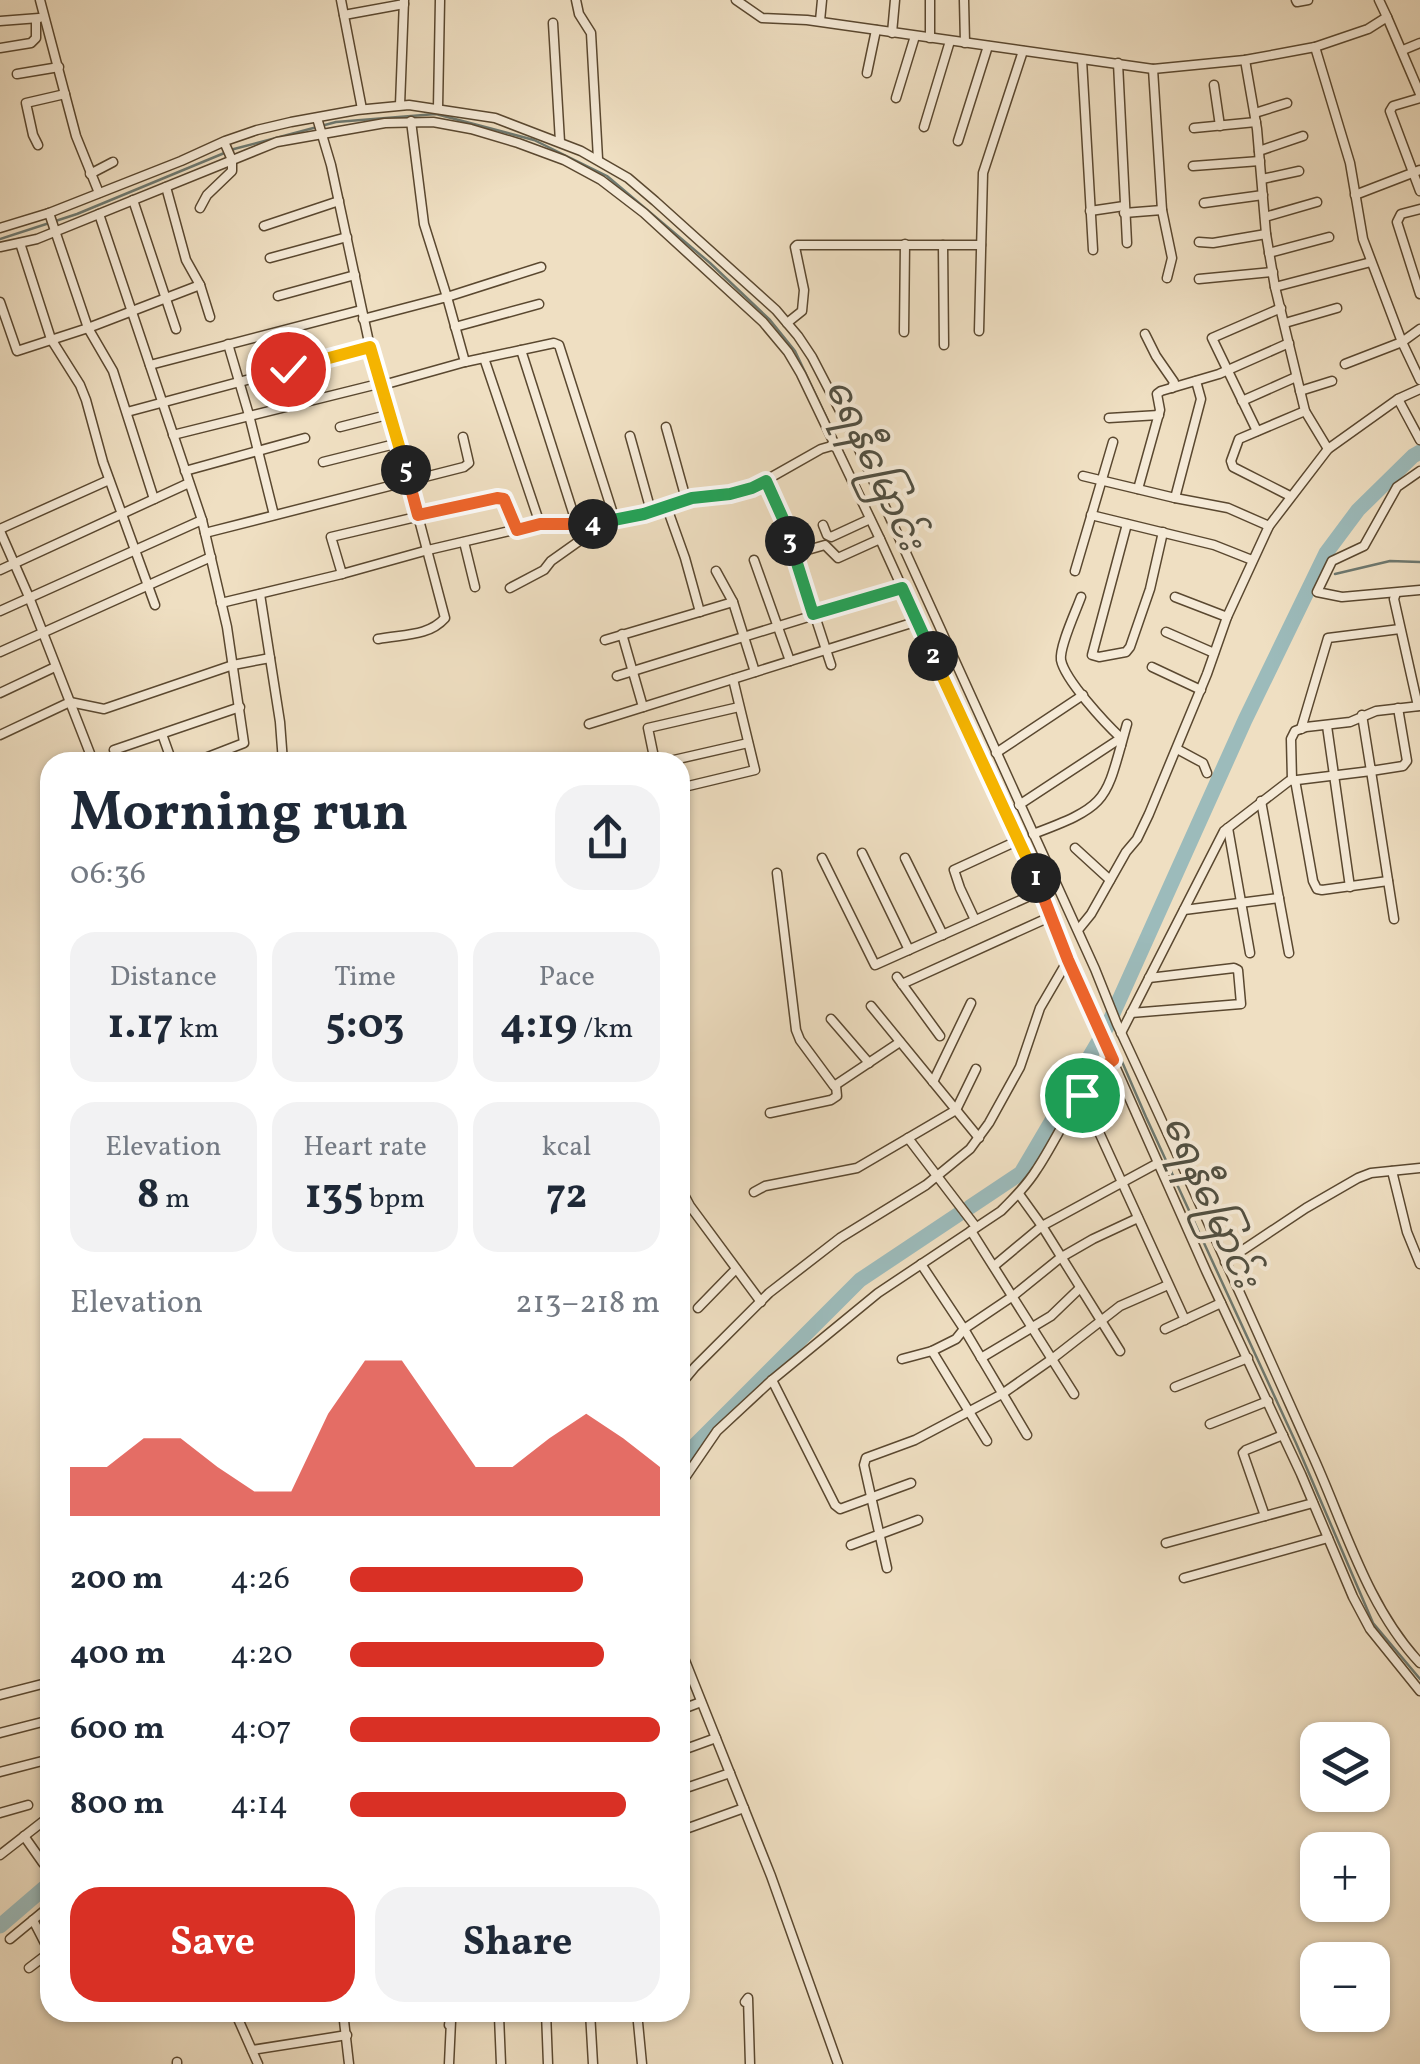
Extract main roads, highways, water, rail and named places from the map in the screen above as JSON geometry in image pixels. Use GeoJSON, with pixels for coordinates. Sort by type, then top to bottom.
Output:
{"type":"FeatureCollection","features":[{"type":"Feature","properties":{"kind":"waterway","name":"ရေနီမြောင်း"},"geometry":{"type":"LineString","coordinates":[[0,239],[77,214],[234,149],[336,122],[436,114],[534,140],[607,176],[770,320],[795,351],[847,461]]}},
{"type":"Feature","properties":{"kind":"waterway"},"geometry":{"type":"LineString","coordinates":[[970,1207],[1021,1173],[1107,1027],[1245,720],[1326,553],[1358,510],[1420,452]]}},
{"type":"Feature","properties":{"kind":"waterway","name":"ရေနီမြောင်း"},"geometry":{"type":"LineString","coordinates":[[1335,574],[1390,561],[1420,562]]}},
{"type":"Feature","properties":{"kind":"waterway","name":"ရေနီမြောင်း"},"geometry":{"type":"LineString","coordinates":[[916,609],[1296,1443],[1373,1623],[1420,1679]]}},
{"type":"Feature","properties":{"kind":"waterway"},"geometry":{"type":"LineString","coordinates":[[690,1450],[860,1280],[959,1214]]}},
{"type":"Feature","properties":{"kind":"waterway"},"geometry":{"type":"LineString","coordinates":[[0,1926],[40,1892]]}}]}
